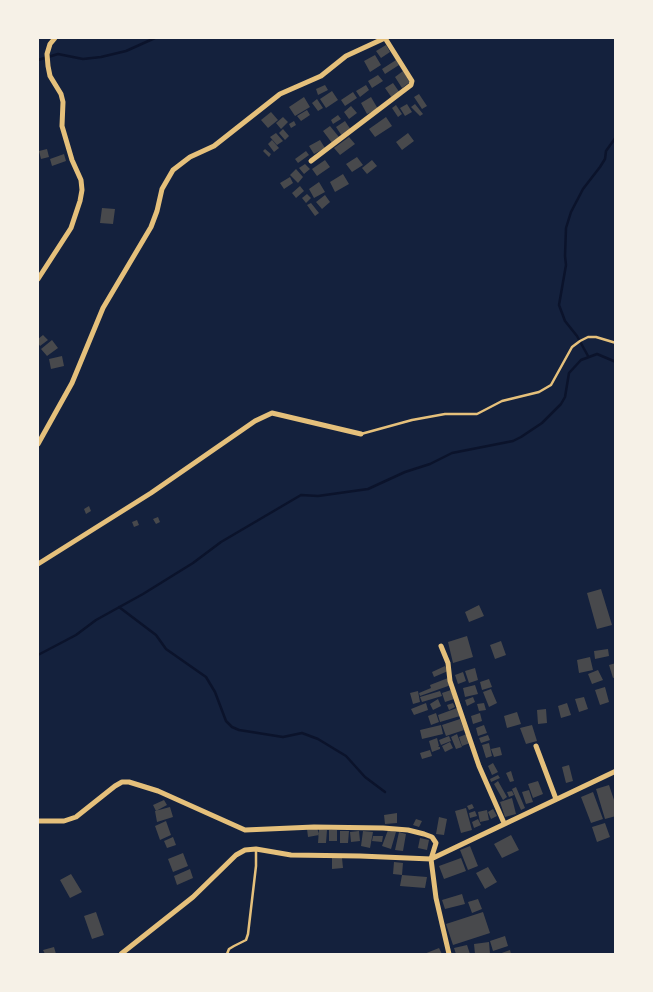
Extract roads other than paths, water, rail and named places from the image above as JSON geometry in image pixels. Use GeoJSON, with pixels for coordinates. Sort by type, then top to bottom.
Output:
{"type":"FeatureCollection","features":[{"type":"Feature","properties":{"kind":"street"},"geometry":{"type":"LineString","coordinates":[[38,279],[71,228],[82,190],[82,180],[72,160],[62,126],[64,102],[50,76],[48,66],[47,54],[50,44],[55,38]]}},
{"type":"Feature","properties":{"kind":"street"},"geometry":{"type":"LineString","coordinates":[[38,444],[72,383],[104,308],[151,227],[162,189],[173,170],[190,157],[214,146],[280,94],[322,76],[346,56],[385,38],[412,81],[411,85],[311,160]]}},
{"type":"Feature","properties":{"kind":"street"},"geometry":{"type":"LineString","coordinates":[[38,564],[151,493],[255,421],[272,412],[361,434]]}},
{"type":"Feature","properties":{"kind":"street"},"geometry":{"type":"LineString","coordinates":[[441,646],[448,663],[450,681],[479,766],[504,823]]}},
{"type":"Feature","properties":{"kind":"street"},"geometry":{"type":"LineString","coordinates":[[536,746],[556,799]]}},
{"type":"Feature","properties":{"kind":"street"},"geometry":{"type":"LineString","coordinates":[[121,954],[193,897],[236,855],[245,850],[256,849],[291,855],[431,859],[616,771]]}},
{"type":"Feature","properties":{"kind":"street"},"geometry":{"type":"LineString","coordinates":[[38,822],[76,817],[115,786],[122,782],[129,782],[158,791],[245,830],[314,827],[383,828],[416,832],[432,837],[436,843],[431,859],[436,898],[448,954]]}},
{"type":"Feature","properties":{"kind":"lane"},"geometry":{"type":"LineString","coordinates":[[361,434],[412,420],[445,414],[477,414],[502,401],[539,392],[551,385],[572,347],[580,341],[588,337],[596,337],[616,343]]}},
{"type":"Feature","properties":{"kind":"lane"},"geometry":{"type":"LineString","coordinates":[[227,954],[229,949],[246,940],[248,934],[256,866],[256,849]]}},
{"type":"Feature","properties":{"kind":"waterway"},"geometry":{"type":"LineString","coordinates":[[38,60],[58,54],[83,59],[101,57],[126,51],[155,38]]}},
{"type":"Feature","properties":{"kind":"waterway"},"geometry":{"type":"LineString","coordinates":[[588,356],[577,336],[565,321],[559,305],[566,265],[566,228],[571,212],[583,189],[600,167],[605,159],[606,151],[616,137]]}},
{"type":"Feature","properties":{"kind":"waterway"},"geometry":{"type":"LineString","coordinates":[[38,655],[76,635],[96,620],[193,563],[221,542],[301,495],[318,496],[368,489],[452,453],[513,441],[521,437],[542,423],[561,404],[565,397],[569,373],[581,360],[597,354],[616,362]]}},
{"type":"Feature","properties":{"kind":"waterway"},"geometry":{"type":"LineString","coordinates":[[119,607],[156,635],[166,649],[206,677],[215,692],[226,721],[232,727],[239,730],[283,737],[302,733],[318,739],[346,756],[365,777],[385,792]]}}]}
